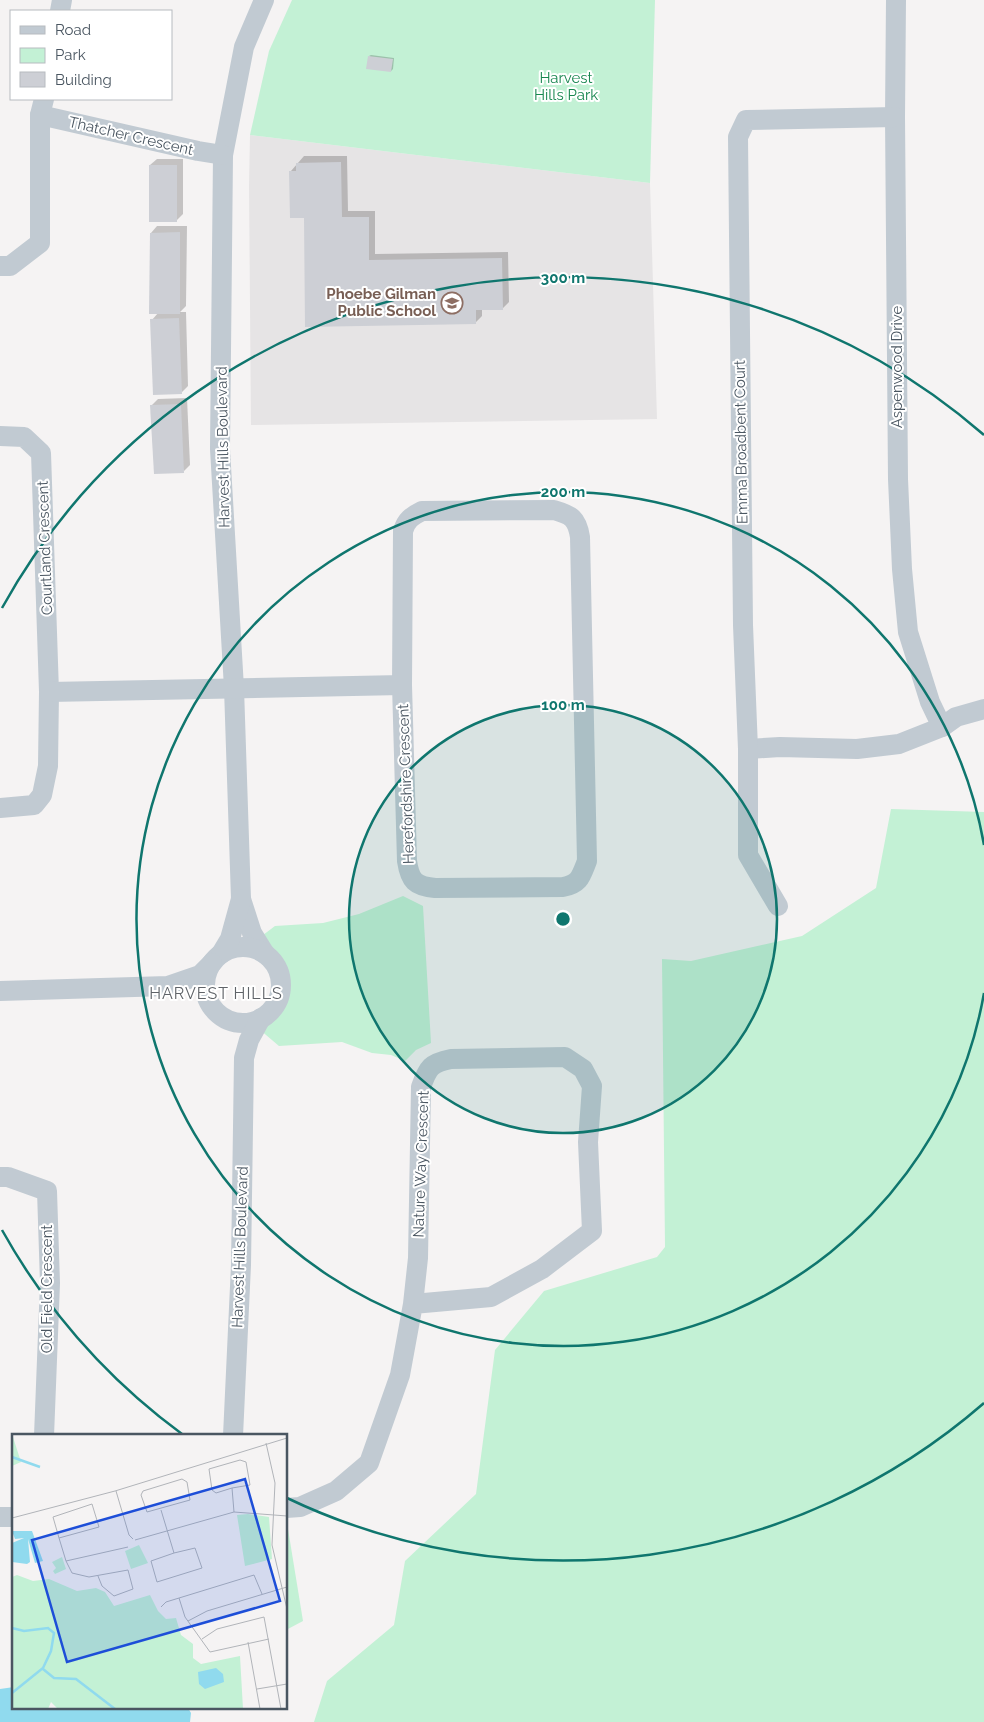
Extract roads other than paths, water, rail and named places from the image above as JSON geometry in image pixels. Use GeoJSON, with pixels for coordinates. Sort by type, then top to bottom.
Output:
{"type":"FeatureCollection","features":[{"type":"Feature","properties":{"kind":"street","name":"Harvest Hills Boulevard"},"geometry":{"type":"LineString","coordinates":[[264,0],[244,47],[223,155],[220,449],[234,688],[241,899],[252,933],[265,954]]}},
{"type":"Feature","properties":{"kind":"street","name":"Aspenwood Drive"},"geometry":{"type":"LineString","coordinates":[[896,0],[898,479],[902,569],[908,632],[930,702],[942,727]]}},
{"type":"Feature","properties":{"kind":"street","name":"Thatcher Crescent"},"geometry":{"type":"LineString","coordinates":[[0,266],[10,266],[40,243],[42,107],[198,151],[223,155]]}},
{"type":"Feature","properties":{"kind":"street","name":"Emma Broadbent Court"},"geometry":{"type":"LineString","coordinates":[[778,906],[748,856],[748,749],[743,625],[738,137],[746,120],[895,117]]}},
{"type":"Feature","properties":{"kind":"street","name":"Courtland Crescent"},"geometry":{"type":"LineString","coordinates":[[0,436],[24,437],[42,453],[50,692],[48,766],[42,795],[34,805],[0,808]]}},
{"type":"Feature","properties":{"kind":"street","name":"Herefordshire Crescent"},"geometry":{"type":"LineString","coordinates":[[554,510],[570,515],[579,525],[580,537],[587,862],[578,881],[572,886],[563,887],[435,888],[423,887],[414,881],[409,873],[407,861],[402,685],[403,531],[406,522],[422,511],[554,510]]}},
{"type":"Feature","properties":{"kind":"street","name":"Herefordshire Crescent"},"geometry":{"type":"LineString","coordinates":[[234,688],[402,685]]}},
{"type":"Feature","properties":{"kind":"street"},"geometry":{"type":"LineString","coordinates":[[50,692],[234,688]]}},
{"type":"Feature","properties":{"kind":"street"},"geometry":{"type":"LineString","coordinates":[[748,749],[780,747],[857,749],[899,744],[942,727],[956,717],[984,709]]}},
{"type":"Feature","properties":{"kind":"street","name":"Harvest Hills Boulevard"},"geometry":{"type":"LineString","coordinates":[[217,958],[230,940],[241,899]]}},
{"type":"Feature","properties":{"kind":"street"},"geometry":{"type":"LineString","coordinates":[[0,991],[168,986],[200,975],[217,958],[233,948],[246,947],[259,950],[274,964],[280,976],[281,989],[278,999],[271,1010],[261,1018],[248,1022],[235,1022],[218,1013],[196,997],[168,986]]}},
{"type":"Feature","properties":{"kind":"street"},"geometry":{"type":"LineString","coordinates":[[217,958],[206,975],[205,988],[208,1001],[218,1013]]}},
{"type":"Feature","properties":{"kind":"street","name":"Harvest Hills Boulevard"},"geometry":{"type":"LineString","coordinates":[[218,1013],[235,1037],[244,1058]]}},
{"type":"Feature","properties":{"kind":"street","name":"Harvest Hills Boulevard"},"geometry":{"type":"LineString","coordinates":[[233,1434],[241,1265],[244,1058],[249,1040],[261,1018]]}},
{"type":"Feature","properties":{"kind":"street","name":"Nature Way Crescent"},"geometry":{"type":"LineString","coordinates":[[288,1508],[300,1507],[336,1491],[368,1463],[400,1374],[413,1304],[418,1258],[421,1087],[428,1069],[436,1062],[451,1059],[564,1057],[583,1069],[592,1086],[588,1142],[592,1231],[542,1269],[491,1297],[413,1304]]}},
{"type":"Feature","properties":{"kind":"street","name":"Old Field Crescent"},"geometry":{"type":"LineString","coordinates":[[0,1177],[8,1177],[46,1191],[50,1283],[44,1434]]}},
{"type":"Feature","properties":{"kind":"water"},"geometry":{"type":"Polygon","coordinates":[[[12,1687],[12,1710],[189,1710],[191,1713],[190,1722],[0,1722],[0,1689],[12,1687]]]}},
{"type":"Feature","properties":{"kind":"place","name":"Phoebe Gilman Public School"},"geometry":{"type":"Point","coordinates":[452,303]}},
{"type":"Feature","properties":{"kind":"district","name":"HARVEST HILLS"},"geometry":{"type":"Point","coordinates":[216,993]}},
{"type":"Feature","properties":{"kind":"park label","name":"Harvest Hills Park"},"geometry":{"type":"Point","coordinates":[566,86]}}]}
